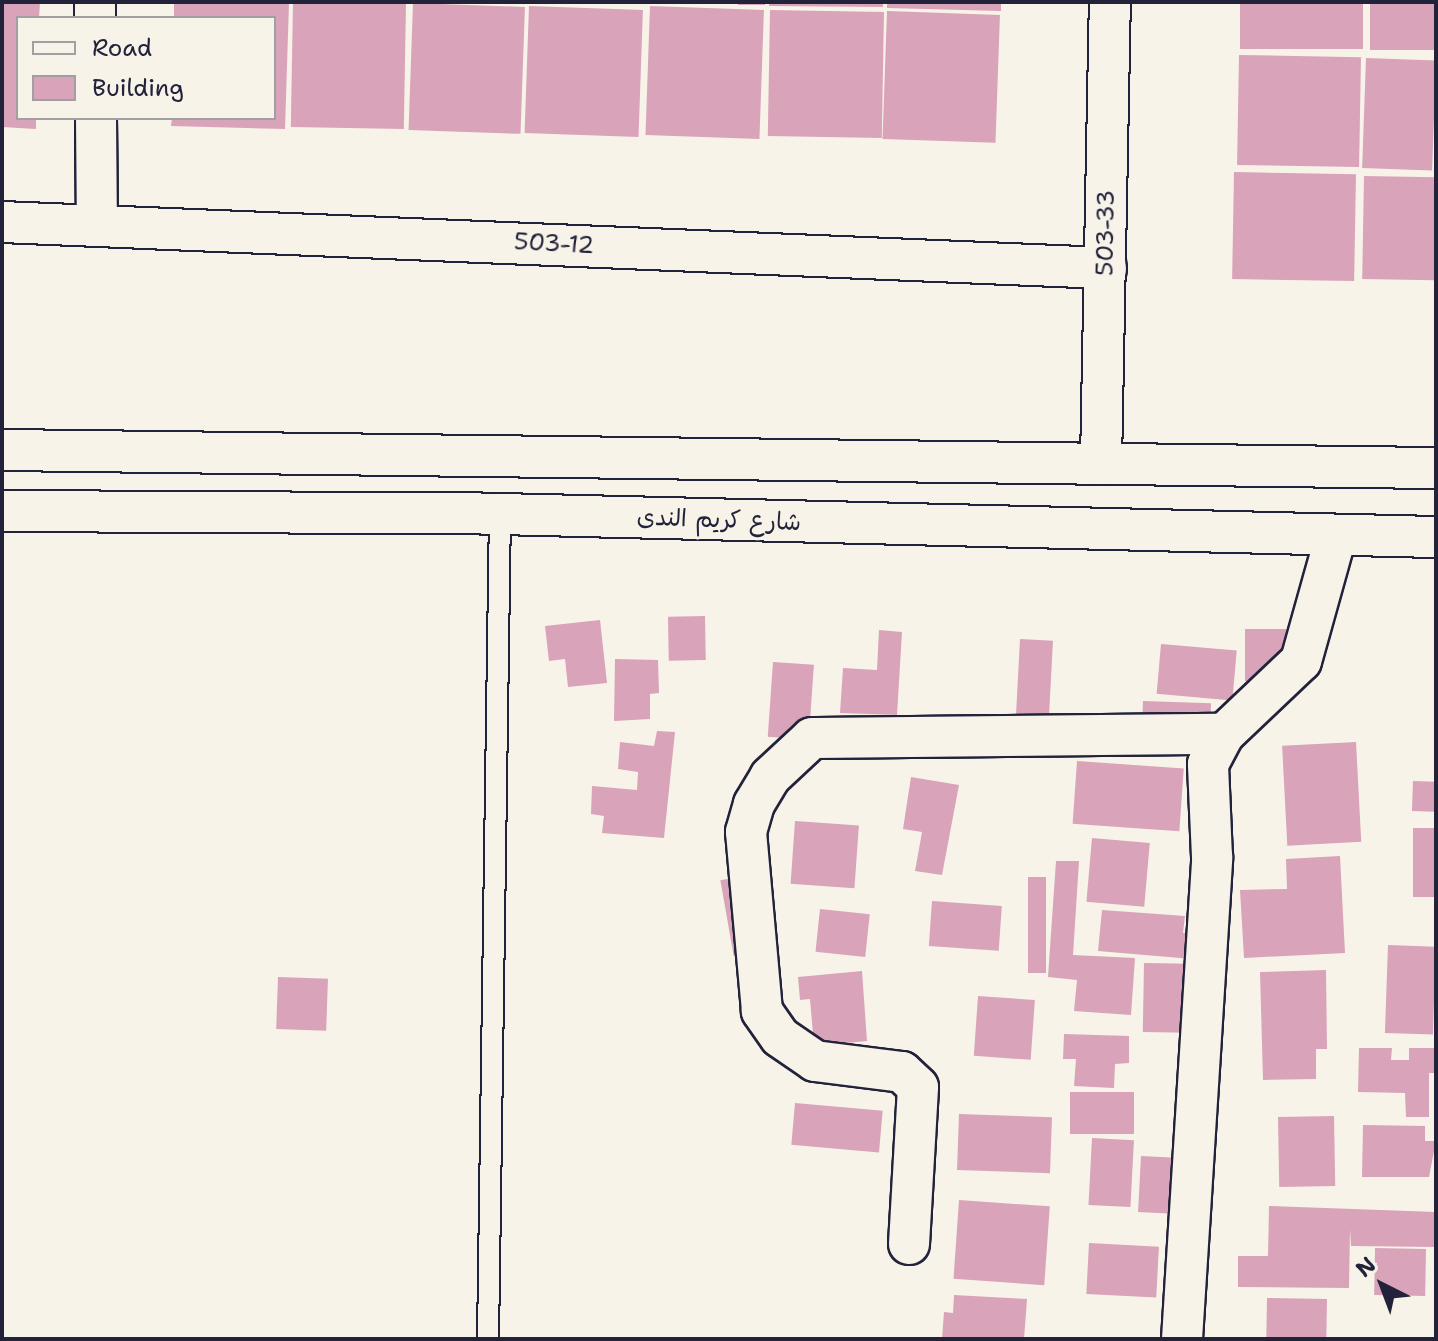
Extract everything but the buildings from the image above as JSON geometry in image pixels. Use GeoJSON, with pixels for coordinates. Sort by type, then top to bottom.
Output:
{"type":"FeatureCollection","features":[{"type":"Feature","properties":{"kind":"street","name":"503-33"},"geometry":{"type":"LineString","coordinates":[[1101,463],[1110,2]]}},
{"type":"Feature","properties":{"kind":"street"},"geometry":{"type":"LineString","coordinates":[[96,120],[97,224]]}},
{"type":"Feature","properties":{"kind":"street","name":"503-12"},"geometry":{"type":"LineString","coordinates":[[2,222],[1106,268]]}},
{"type":"Feature","properties":{"kind":"street"},"geometry":{"type":"LineString","coordinates":[[2,450],[1436,468]]}},
{"type":"Feature","properties":{"kind":"street"},"geometry":{"type":"LineString","coordinates":[[770,462],[774,521]]}},
{"type":"Feature","properties":{"kind":"street","name":"شارع كريم الندى"},"geometry":{"type":"LineString","coordinates":[[2,511],[500,514],[1436,537]]}},
{"type":"Feature","properties":{"kind":"street"},"geometry":{"type":"LineString","coordinates":[[1182,1339],[1212,857],[1205,783],[1213,750],[1224,734],[1301,661],[1336,536]]}},
{"type":"Feature","properties":{"kind":"street"},"geometry":{"type":"LineString","coordinates":[[909,1244],[918,1087],[902,1072],[815,1061],[780,1037],[762,1011],[746,832],[754,804],[770,777],[812,738],[1224,734]]}},
{"type":"Feature","properties":{"kind":"lane"},"geometry":{"type":"LineString","coordinates":[[488,1339],[500,514]]}}]}
